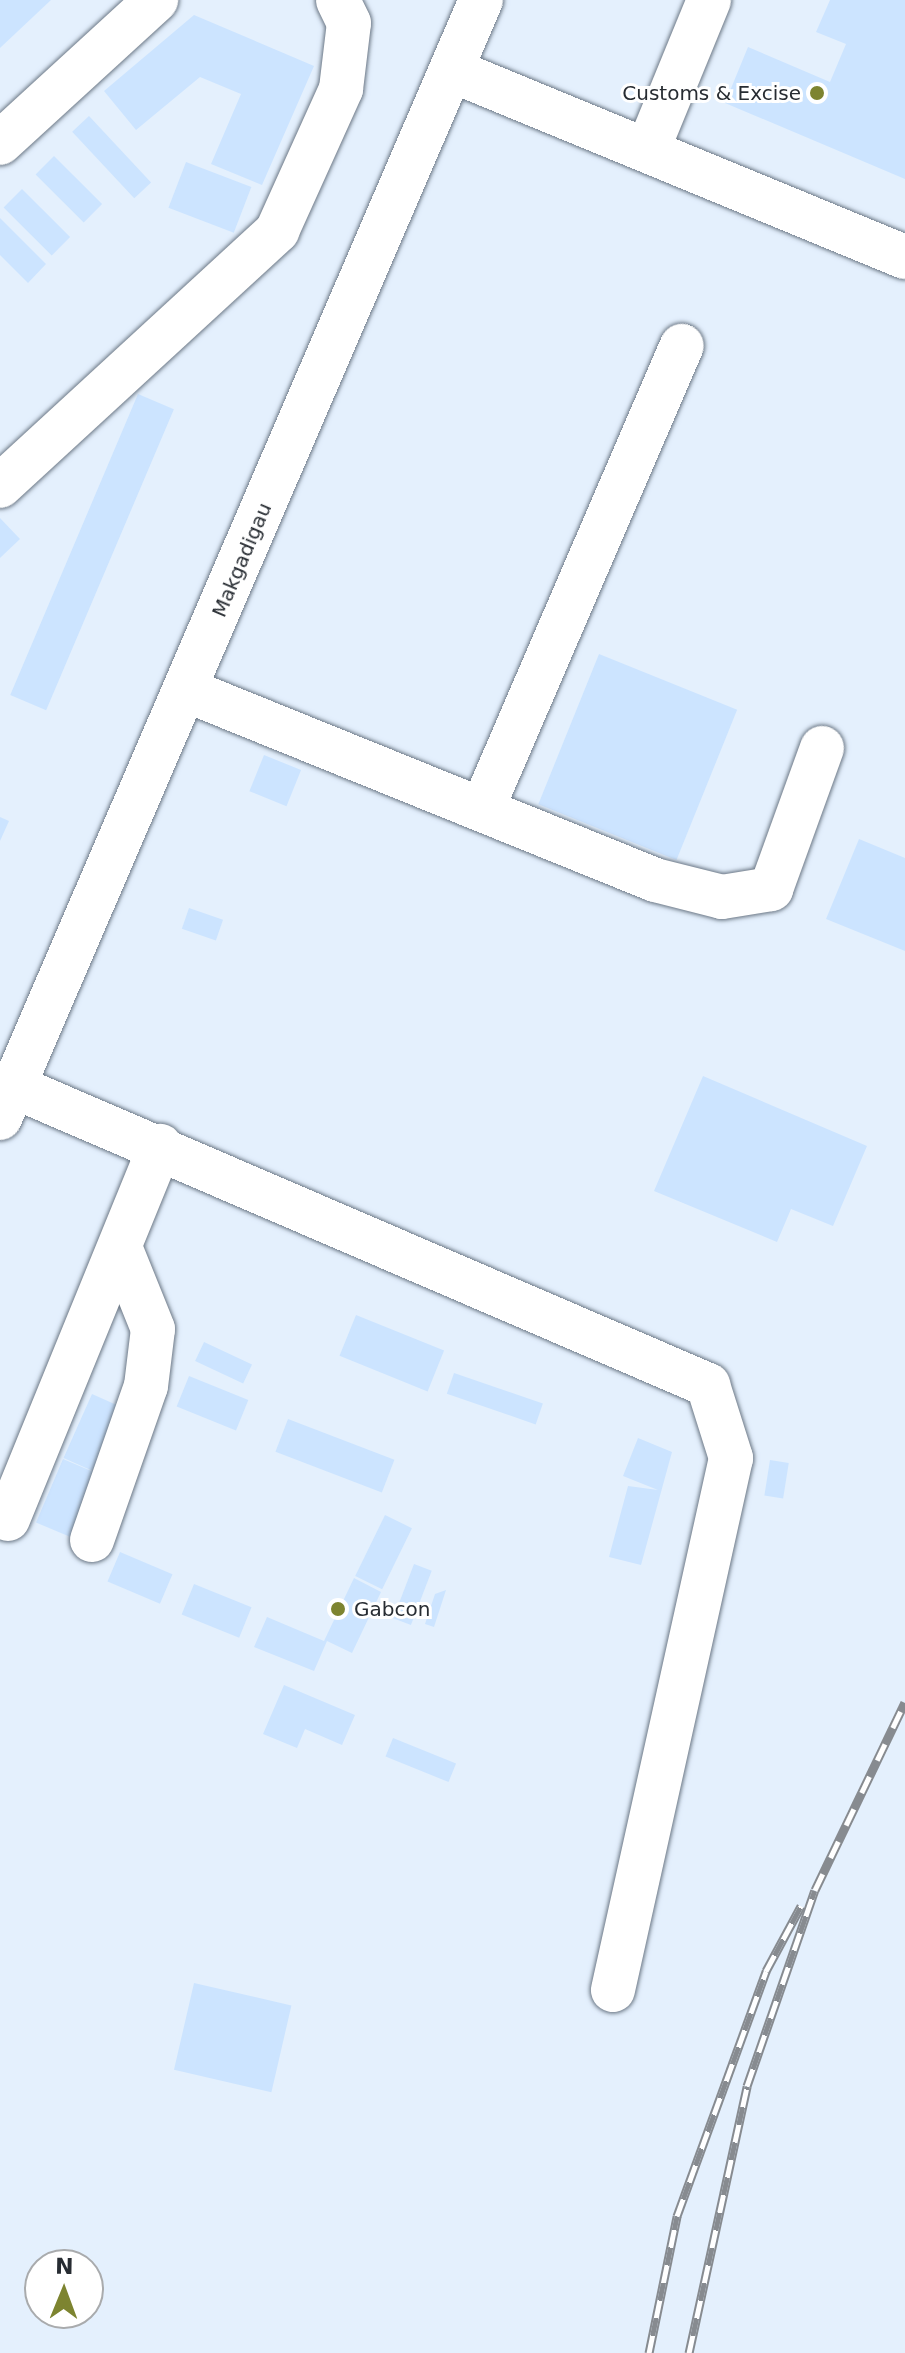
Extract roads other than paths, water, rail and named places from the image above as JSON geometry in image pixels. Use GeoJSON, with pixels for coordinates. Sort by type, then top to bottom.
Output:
{"type":"FeatureCollection","features":[{"type":"Feature","properties":{"kind":"street"},"geometry":{"type":"LineString","coordinates":[[0,143],[156,0]]}},
{"type":"Feature","properties":{"kind":"street"},"geometry":{"type":"LineString","coordinates":[[0,486],[277,231],[341,89],[349,23],[338,0]]}},
{"type":"Feature","properties":{"kind":"street","name":"Makgadigau"},"geometry":{"type":"LineString","coordinates":[[7,1102],[481,0]]}},
{"type":"Feature","properties":{"kind":"street"},"geometry":{"type":"LineString","coordinates":[[648,149],[709,0]]}},
{"type":"Feature","properties":{"kind":"street"},"geometry":{"type":"LineString","coordinates":[[451,70],[905,257]]}},
{"type":"Feature","properties":{"kind":"street"},"geometry":{"type":"LineString","coordinates":[[484,805],[682,346]]}},
{"type":"Feature","properties":{"kind":"street"},"geometry":{"type":"LineString","coordinates":[[186,690],[484,805],[655,880],[722,897],[771,889],[822,748]]}},
{"type":"Feature","properties":{"kind":"street"},"geometry":{"type":"LineString","coordinates":[[7,1102],[160,1146],[708,1385],[731,1458],[613,1990]]}},
{"type":"Feature","properties":{"kind":"street"},"geometry":{"type":"LineString","coordinates":[[8,1519],[160,1146]]}},
{"type":"Feature","properties":{"kind":"street"},"geometry":{"type":"LineString","coordinates":[[92,1540],[146,1386],[153,1329],[120,1247]]}},
{"type":"Feature","properties":{"kind":"railway"},"geometry":{"type":"LineString","coordinates":[[689,2353],[747,2086],[815,1890],[905,1702]]}},
{"type":"Feature","properties":{"kind":"railway"},"geometry":{"type":"LineString","coordinates":[[649,2353],[677,2216],[766,1971],[801,1906]]}},
{"type":"Feature","properties":{"kind":"place","name":"Customs & Excise"},"geometry":{"type":"Point","coordinates":[817,93]}},
{"type":"Feature","properties":{"kind":"place","name":"Gabcon"},"geometry":{"type":"Point","coordinates":[338,1609]}}]}
